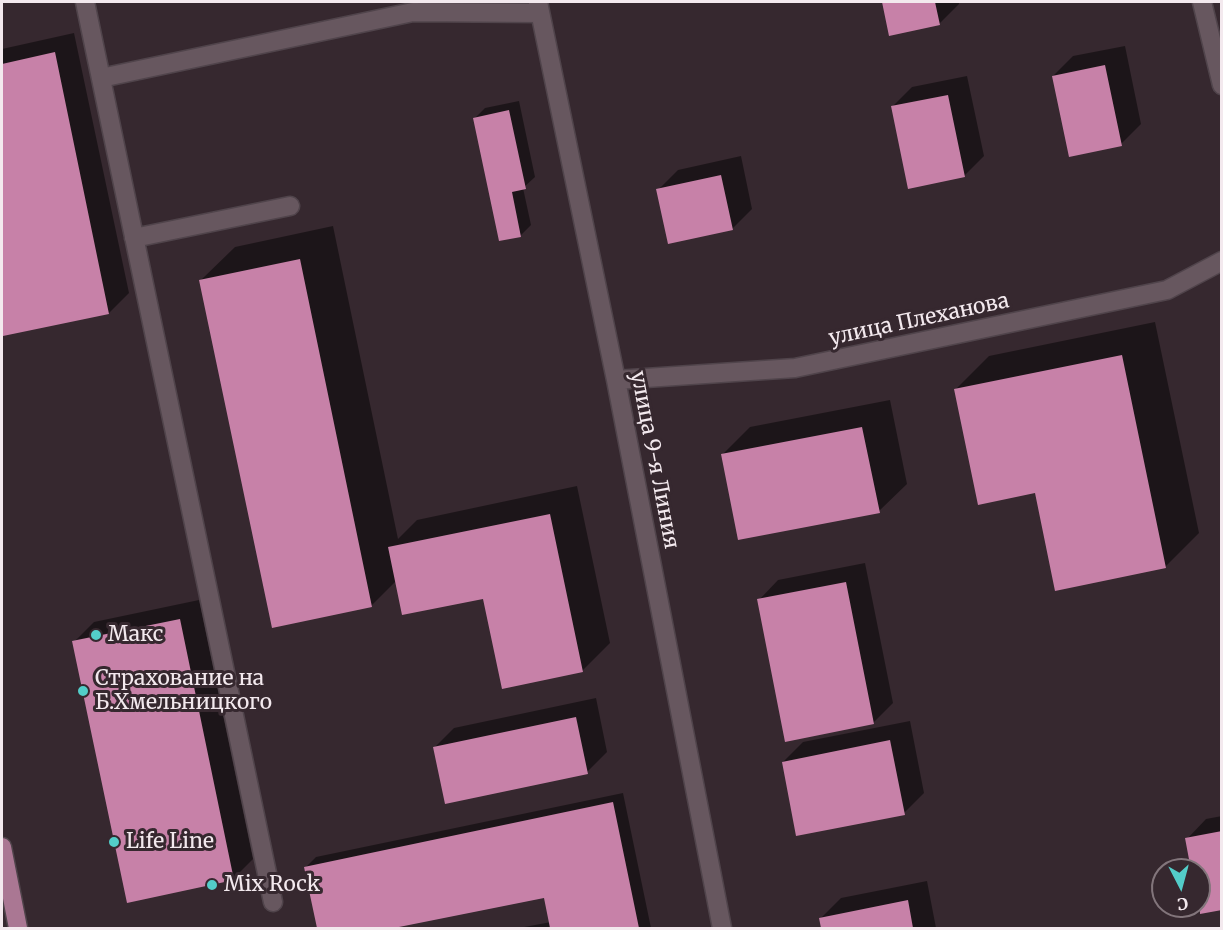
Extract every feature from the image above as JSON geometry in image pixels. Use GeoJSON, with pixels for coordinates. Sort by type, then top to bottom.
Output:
{"type":"FeatureCollection","features":[{"type":"Feature","properties":{"kind":"main road"},"geometry":{"type":"LineString","coordinates":[[2,847],[18,928]]}},
{"type":"Feature","properties":{"kind":"street"},"geometry":{"type":"LineString","coordinates":[[85,2],[273,902]]}},
{"type":"Feature","properties":{"kind":"street"},"geometry":{"type":"LineString","coordinates":[[1202,2],[1221,85]]}},
{"type":"Feature","properties":{"kind":"street"},"geometry":{"type":"LineString","coordinates":[[101,78],[413,12],[538,7]]}},
{"type":"Feature","properties":{"kind":"street","name":"улица 9-я Линия"},"geometry":{"type":"LineString","coordinates":[[538,7],[616,380],[722,928]]}},
{"type":"Feature","properties":{"kind":"street"},"geometry":{"type":"LineString","coordinates":[[134,238],[290,206]]}},
{"type":"Feature","properties":{"kind":"street","name":"улица Плеханова"},"geometry":{"type":"LineString","coordinates":[[616,380],[795,368],[1167,290],[1221,261]]}},
{"type":"Feature","properties":{"kind":"building"},"geometry":{"type":"Polygon","coordinates":[[[882,2],[935,2],[940,25],[889,36],[882,2]]]}},
{"type":"Feature","properties":{"kind":"building"},"geometry":{"type":"Polygon","coordinates":[[[55,52],[109,314],[3,336],[2,64],[55,52]]]}},
{"type":"Feature","properties":{"kind":"building"},"geometry":{"type":"Polygon","coordinates":[[[1105,65],[1122,146],[1069,157],[1052,76],[1105,65]]]}},
{"type":"Feature","properties":{"kind":"building"},"geometry":{"type":"Polygon","coordinates":[[[948,95],[965,177],[908,189],[891,106],[948,95]]]}},
{"type":"Feature","properties":{"kind":"building"},"geometry":{"type":"Polygon","coordinates":[[[509,110],[526,189],[512,192],[521,237],[499,241],[473,118],[509,110]]]}},
{"type":"Feature","properties":{"kind":"building"},"geometry":{"type":"Polygon","coordinates":[[[721,175],[733,230],[668,244],[656,189],[721,175]]]}},
{"type":"Feature","properties":{"kind":"building"},"geometry":{"type":"Polygon","coordinates":[[[300,259],[372,607],[272,628],[199,280],[300,259]]]}},
{"type":"Feature","properties":{"kind":"building"},"geometry":{"type":"Polygon","coordinates":[[[1122,355],[1166,568],[1055,591],[1035,493],[978,505],[954,389],[1122,355]]]}},
{"type":"Feature","properties":{"kind":"building"},"geometry":{"type":"Polygon","coordinates":[[[862,427],[880,513],[738,540],[721,454],[862,427]]]}},
{"type":"Feature","properties":{"kind":"building"},"geometry":{"type":"Polygon","coordinates":[[[550,514],[583,672],[502,689],[483,599],[402,615],[388,547],[550,514]]]}},
{"type":"Feature","properties":{"kind":"building"},"geometry":{"type":"Polygon","coordinates":[[[846,582],[874,724],[785,742],[757,599],[846,582]]]}},
{"type":"Feature","properties":{"kind":"building"},"geometry":{"type":"Polygon","coordinates":[[[180,619],[234,880],[127,903],[72,641],[180,619]]]}},
{"type":"Feature","properties":{"kind":"building"},"geometry":{"type":"Polygon","coordinates":[[[576,717],[588,774],[445,804],[433,747],[576,717]]]}},
{"type":"Feature","properties":{"kind":"building"},"geometry":{"type":"Polygon","coordinates":[[[890,740],[905,815],[796,836],[782,762],[890,740]]]}},
{"type":"Feature","properties":{"kind":"building"},"geometry":{"type":"Polygon","coordinates":[[[613,802],[639,928],[550,928],[544,898],[394,928],[317,928],[304,867],[613,802]]]}},
{"type":"Feature","properties":{"kind":"building"},"geometry":{"type":"Polygon","coordinates":[[[1222,831],[1222,910],[1211,912],[1211,858],[1189,858],[1185,838],[1222,831]]]}},
{"type":"Feature","properties":{"kind":"building"},"geometry":{"type":"Polygon","coordinates":[[[908,900],[913,928],[821,928],[819,918],[908,900]]]}},
{"type":"Feature","properties":{"kind":"place","name":"Макс"},"geometry":{"type":"Point","coordinates":[96,635]}},
{"type":"Feature","properties":{"kind":"place","name":"Страхование на Б.Хмельницкого"},"geometry":{"type":"Point","coordinates":[83,691]}},
{"type":"Feature","properties":{"kind":"place","name":"Life Line"},"geometry":{"type":"Point","coordinates":[114,842]}},
{"type":"Feature","properties":{"kind":"place","name":"Mix Rock"},"geometry":{"type":"Point","coordinates":[212,885]}}]}
